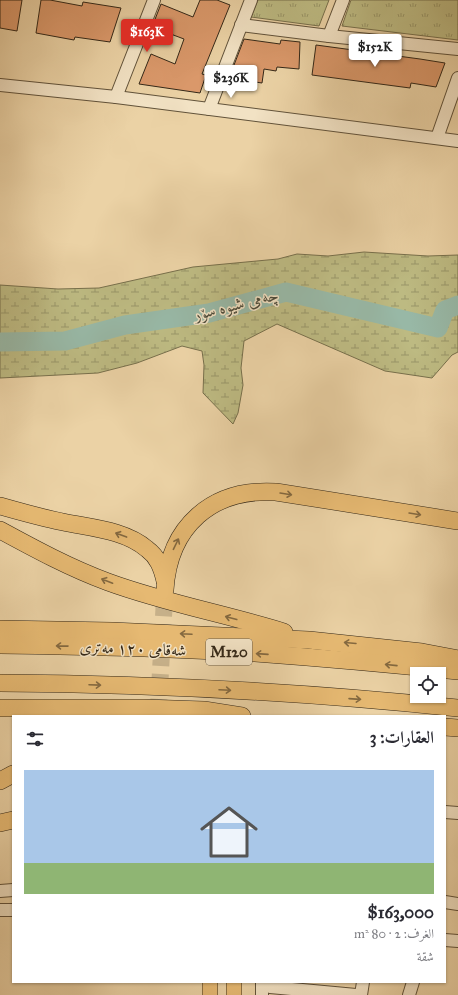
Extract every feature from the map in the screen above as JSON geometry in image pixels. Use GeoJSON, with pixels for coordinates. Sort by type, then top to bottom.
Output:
{"type":"FeatureCollection","features":[{"type":"Feature","properties":{"kind":"highway"},"geometry":{"type":"LineString","coordinates":[[0,506],[41,518],[114,533],[130,538],[140,543],[156,558],[162,569],[165,585],[171,556],[185,529],[196,517],[210,507],[231,497],[242,494],[276,492],[458,521]]}},
{"type":"Feature","properties":{"kind":"highway"},"geometry":{"type":"LineString","coordinates":[[0,530],[50,557],[108,582],[167,601],[309,640]]}},
{"type":"Feature","properties":{"kind":"highway"},"geometry":{"type":"LineString","coordinates":[[0,629],[112,631],[309,640],[422,652],[458,659]]}},
{"type":"Feature","properties":{"kind":"highway","name":"شەقامی ١٢٠ مەتری"},"geometry":{"type":"LineString","coordinates":[[0,645],[126,647],[254,653],[458,671]]}},
{"type":"Feature","properties":{"kind":"highway"},"geometry":{"type":"LineString","coordinates":[[0,683],[62,683],[221,690],[411,703],[458,708]]}},
{"type":"Feature","properties":{"kind":"highway"},"geometry":{"type":"LineString","coordinates":[[0,708],[204,710],[234,715]]}},
{"type":"Feature","properties":{"kind":"highway"},"geometry":{"type":"LineString","coordinates":[[446,727],[458,728]]}},
{"type":"Feature","properties":{"kind":"highway"},"geometry":{"type":"LineString","coordinates":[[0,781],[12,775]]}},
{"type":"Feature","properties":{"kind":"highway"},"geometry":{"type":"LineString","coordinates":[[0,823],[12,820]]}},
{"type":"Feature","properties":{"kind":"main road"},"geometry":{"type":"LineString","coordinates":[[210,983],[210,995]]}},
{"type":"Feature","properties":{"kind":"main road"},"geometry":{"type":"LineString","coordinates":[[234,983],[234,995]]}},
{"type":"Feature","properties":{"kind":"street"},"geometry":{"type":"LineString","coordinates":[[116,97],[154,0]]}},
{"type":"Feature","properties":{"kind":"street"},"geometry":{"type":"LineString","coordinates":[[208,109],[251,0]]}},
{"type":"Feature","properties":{"kind":"street"},"geometry":{"type":"LineString","coordinates":[[329,36],[342,0]]}},
{"type":"Feature","properties":{"kind":"street"},"geometry":{"type":"LineString","coordinates":[[241,25],[329,36],[458,49]]}},
{"type":"Feature","properties":{"kind":"street"},"geometry":{"type":"LineString","coordinates":[[437,138],[458,78]]}},
{"type":"Feature","properties":{"kind":"street"},"geometry":{"type":"LineString","coordinates":[[0,85],[116,97],[458,141]]}},
{"type":"Feature","properties":{"kind":"street"},"geometry":{"type":"LineString","coordinates":[[446,812],[458,813]]}},
{"type":"Feature","properties":{"kind":"street"},"geometry":{"type":"LineString","coordinates":[[0,891],[12,890]]}},
{"type":"Feature","properties":{"kind":"street"},"geometry":{"type":"LineString","coordinates":[[446,902],[458,904]]}},
{"type":"Feature","properties":{"kind":"street"},"geometry":{"type":"LineString","coordinates":[[0,910],[12,910]]}},
{"type":"Feature","properties":{"kind":"street"},"geometry":{"type":"LineString","coordinates":[[446,940],[458,941],[458,937]]}},
{"type":"Feature","properties":{"kind":"street"},"geometry":{"type":"LineString","coordinates":[[361,995],[363,983]]}},
{"type":"Feature","properties":{"kind":"street"},"geometry":{"type":"LineString","coordinates":[[409,995],[413,983]]}},
{"type":"Feature","properties":{"kind":"street"},"geometry":{"type":"LineString","coordinates":[[265,988],[356,995]]}},
{"type":"Feature","properties":{"kind":"green space"},"geometry":{"type":"Polygon","coordinates":[[[258,0],[329,0],[319,26],[251,17],[258,0]]]}},
{"type":"Feature","properties":{"kind":"green space"},"geometry":{"type":"Polygon","coordinates":[[[351,0],[458,0],[458,40],[342,26],[351,0]]]}},
{"type":"Feature","properties":{"kind":"green space"},"geometry":{"type":"Polygon","coordinates":[[[364,252],[428,256],[458,255],[458,352],[452,355],[432,378],[385,371],[277,324],[244,341],[241,368],[243,385],[238,413],[233,424],[203,393],[204,365],[202,351],[182,346],[137,363],[98,373],[0,378],[0,285],[58,289],[99,288],[193,267],[278,259],[297,254],[328,256],[364,252]]]}},
{"type":"Feature","properties":{"kind":"building"},"geometry":{"type":"Polygon","coordinates":[[[0,0],[22,0],[17,31],[0,28],[0,0]]]}},
{"type":"Feature","properties":{"kind":"building"},"geometry":{"type":"Polygon","coordinates":[[[41,0],[50,0],[82,6],[83,2],[121,8],[110,42],[75,37],[74,40],[36,33],[41,0]]]}},
{"type":"Feature","properties":{"kind":"building"},"geometry":{"type":"Polygon","coordinates":[[[200,0],[217,0],[230,5],[202,74],[206,75],[200,93],[139,84],[151,54],[175,64],[184,39],[152,27],[161,4],[193,17],[200,0]]]}},
{"type":"Feature","properties":{"kind":"building"},"geometry":{"type":"Polygon","coordinates":[[[244,39],[280,44],[281,40],[300,42],[299,69],[277,67],[276,71],[264,69],[262,83],[229,78],[244,39]]]}},
{"type":"Feature","properties":{"kind":"building"},"geometry":{"type":"Polygon","coordinates":[[[316,45],[445,63],[436,87],[411,83],[410,88],[312,75],[316,45]]]}},
{"type":"Feature","properties":{"kind":"waterway","name":"چەمی شیوە سۆر"},"geometry":{"type":"LineString","coordinates":[[0,342],[65,341],[125,325],[209,313],[286,292],[438,328],[445,310],[458,305]]}},
{"type":"Feature","properties":{"kind":"tunnel"},"geometry":{"type":"LineString","coordinates":[[158,715],[165,590]]}}]}
